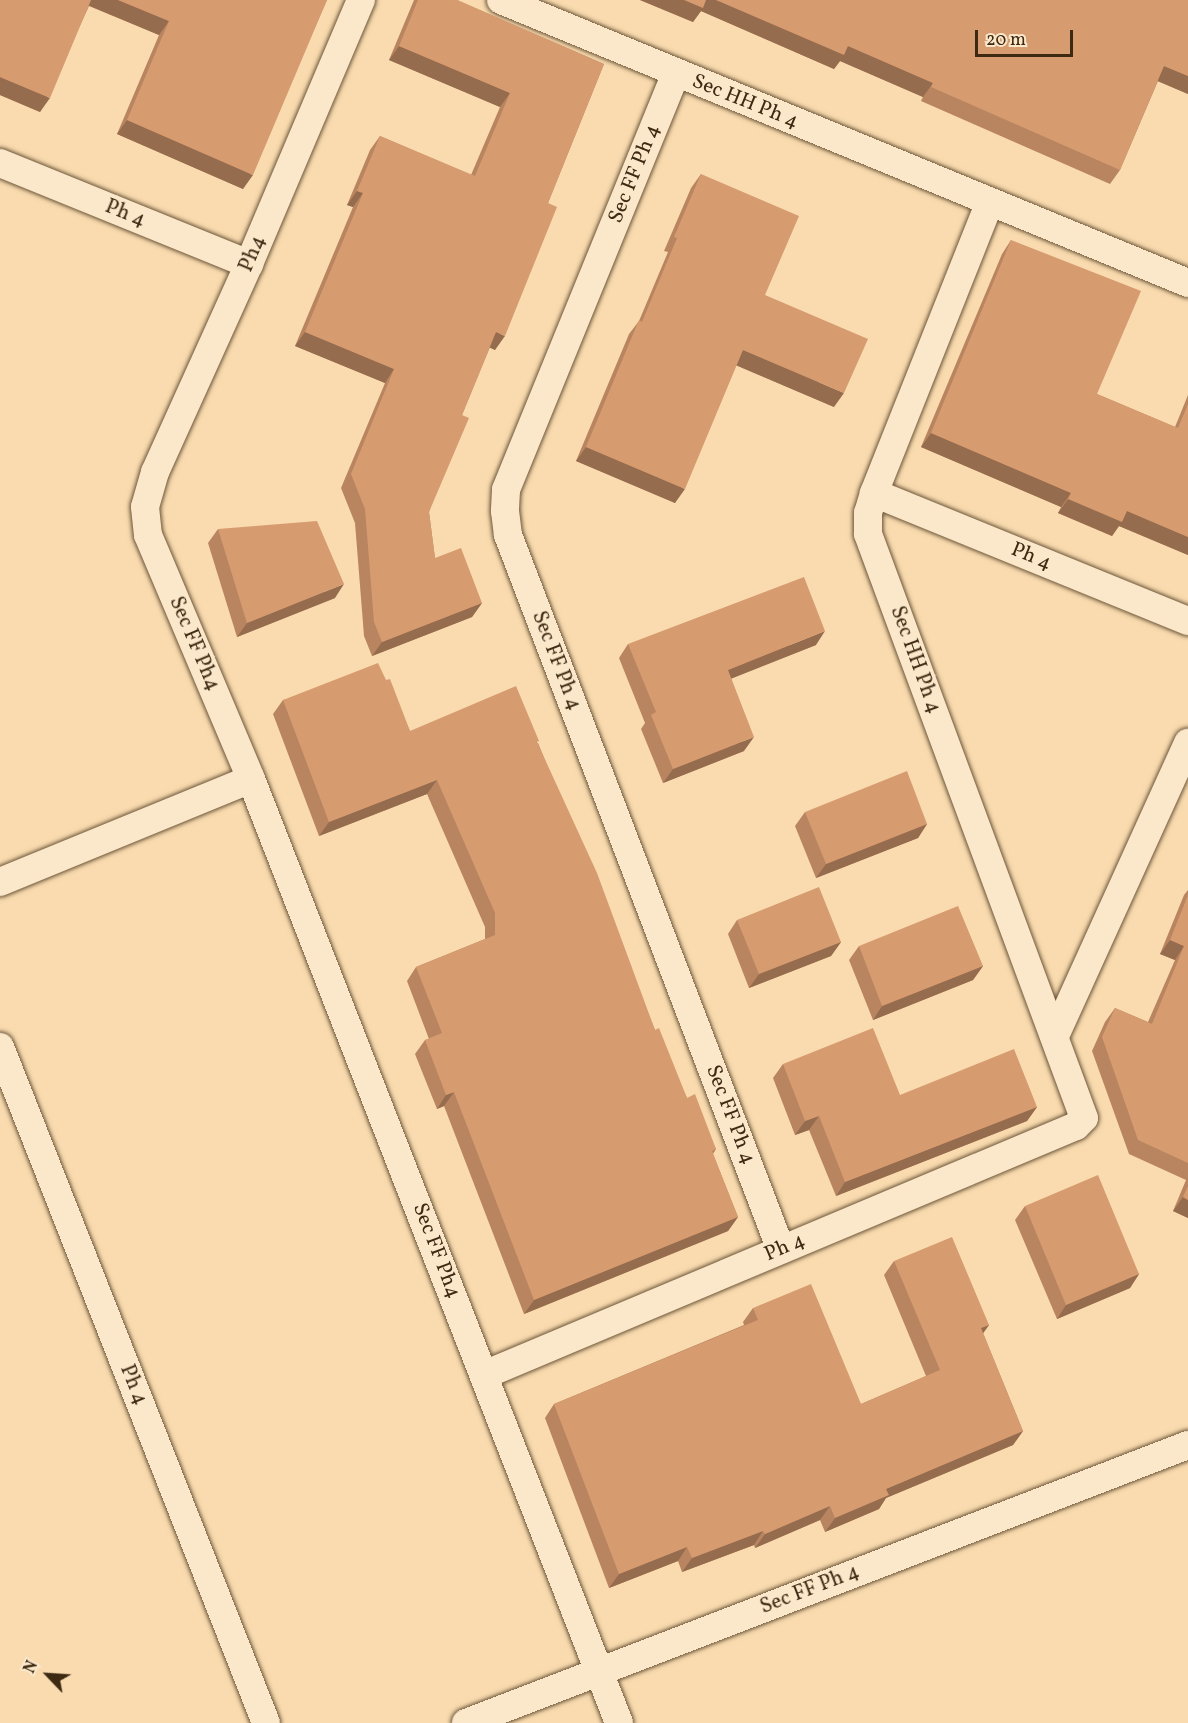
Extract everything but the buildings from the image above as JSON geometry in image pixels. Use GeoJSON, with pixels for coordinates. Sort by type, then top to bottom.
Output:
{"type":"FeatureCollection","features":[{"type":"Feature","properties":{"kind":"street","name":"Ph4"},"geometry":{"type":"LineString","coordinates":[[145,507],[155,472],[249,264],[361,0]]}},
{"type":"Feature","properties":{"kind":"street","name":"Sec HH Ph 4"},"geometry":{"type":"LineString","coordinates":[[501,0],[1188,283]]}},
{"type":"Feature","properties":{"kind":"street","name":"Sec FF Ph 4"},"geometry":{"type":"LineString","coordinates":[[676,74],[506,490],[505,511],[508,535],[781,1250]]}},
{"type":"Feature","properties":{"kind":"street","name":"Ph 4"},"geometry":{"type":"LineString","coordinates":[[0,163],[249,264]]}},
{"type":"Feature","properties":{"kind":"street","name":"Sec HH Ph 4"},"geometry":{"type":"LineString","coordinates":[[990,202],[874,493],[868,513],[868,534],[1084,1118]]}},
{"type":"Feature","properties":{"kind":"street","name":"Ph 4"},"geometry":{"type":"LineString","coordinates":[[874,493],[1188,621]]}},
{"type":"Feature","properties":{"kind":"street","name":"Sec FF Ph4"},"geometry":{"type":"LineString","coordinates":[[145,507],[148,534],[251,779],[619,1723]]}},
{"type":"Feature","properties":{"kind":"street"},"geometry":{"type":"LineString","coordinates":[[1055,1036],[1188,743]]}},
{"type":"Feature","properties":{"kind":"street"},"geometry":{"type":"LineString","coordinates":[[0,882],[251,779]]}},
{"type":"Feature","properties":{"kind":"street","name":"Ph 4"},"geometry":{"type":"LineString","coordinates":[[0,1047],[266,1723]]}},
{"type":"Feature","properties":{"kind":"street","name":"Ph 4"},"geometry":{"type":"LineString","coordinates":[[484,1375],[1076,1126],[1084,1118]]}},
{"type":"Feature","properties":{"kind":"street","name":"Sec FF Ph 4"},"geometry":{"type":"LineString","coordinates":[[466,1723],[1188,1445]]}}]}
